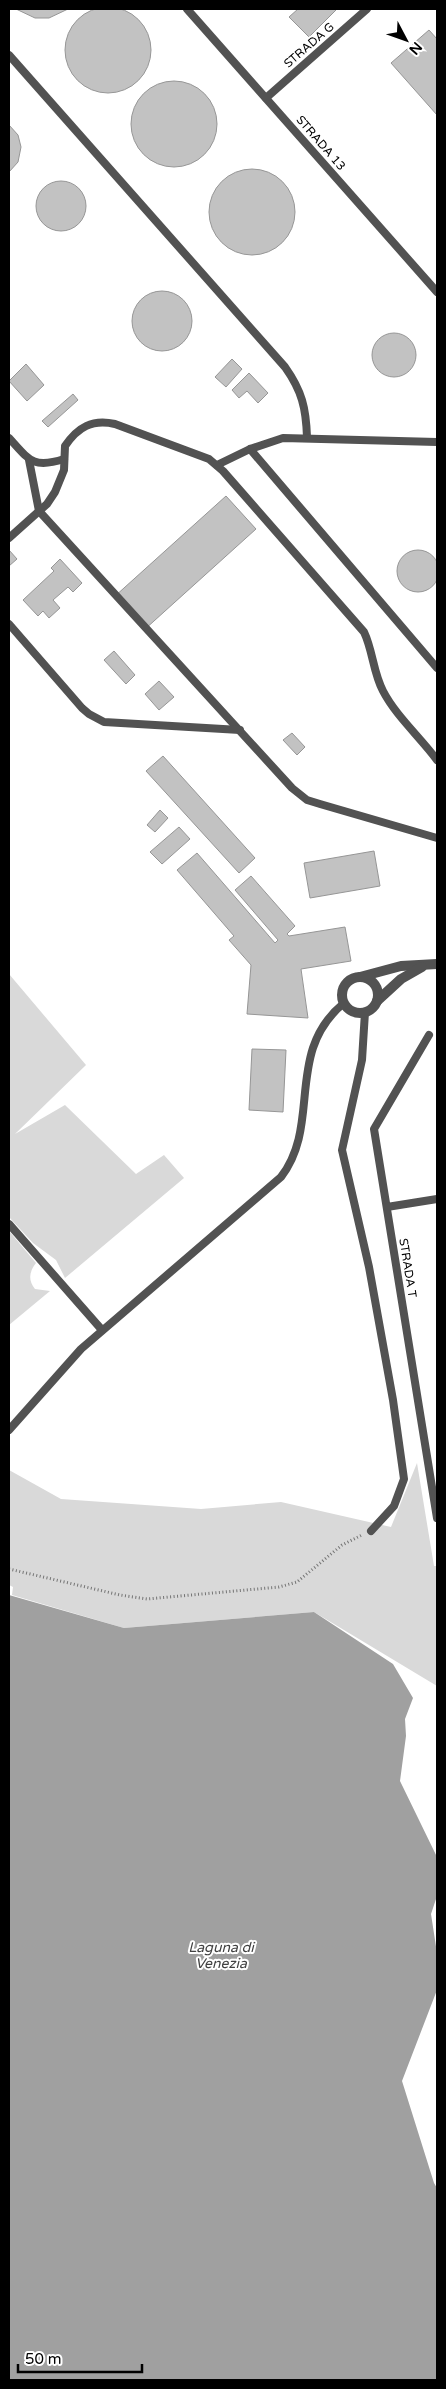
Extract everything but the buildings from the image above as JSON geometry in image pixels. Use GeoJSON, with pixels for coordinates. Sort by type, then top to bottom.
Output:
{"type":"FeatureCollection","features":[{"type":"Feature","properties":{"kind":"street"},"geometry":{"type":"LineString","coordinates":[[360,977],[366,978],[375,984],[378,989],[377,1001],[375,1006],[365,1012],[353,1012],[344,1003],[342,997],[345,985],[349,981],[360,977],[401,966],[437,964]]}},
{"type":"Feature","properties":{"kind":"street"},"geometry":{"type":"LineString","coordinates":[[377,1001],[401,979],[423,966]]}},
{"type":"Feature","properties":{"kind":"lane","name":"STRADA 13"},"geometry":{"type":"LineString","coordinates":[[187,9],[437,292]]}},
{"type":"Feature","properties":{"kind":"lane","name":"STRADA G"},"geometry":{"type":"LineString","coordinates":[[266,98],[368,9]]}},
{"type":"Feature","properties":{"kind":"lane"},"geometry":{"type":"LineString","coordinates":[[9,55],[285,367],[301,394],[306,413],[307,437]]}},
{"type":"Feature","properties":{"kind":"lane"},"geometry":{"type":"LineString","coordinates":[[9,538],[48,504],[64,470],[65,446],[80,429],[88,424],[106,422],[209,459],[217,465],[364,632],[371,646],[376,674],[390,703],[437,760]]}},
{"type":"Feature","properties":{"kind":"lane"},"geometry":{"type":"LineString","coordinates":[[217,465],[250,449],[283,438],[307,437],[387,442],[437,442]]}},
{"type":"Feature","properties":{"kind":"lane"},"geometry":{"type":"LineString","coordinates":[[9,438],[29,460],[39,511],[292,788],[307,800],[437,838]]}},
{"type":"Feature","properties":{"kind":"lane"},"geometry":{"type":"LineString","coordinates":[[250,449],[437,668]]}},
{"type":"Feature","properties":{"kind":"lane"},"geometry":{"type":"LineString","coordinates":[[29,460],[47,464],[64,458]]}},
{"type":"Feature","properties":{"kind":"lane"},"geometry":{"type":"LineString","coordinates":[[9,624],[82,708],[95,719],[104,722],[240,730]]}},
{"type":"Feature","properties":{"kind":"lane"},"geometry":{"type":"LineString","coordinates":[[9,1430],[81,1349],[275,1184],[287,1170],[293,1161],[300,1140],[304,1088],[316,1041],[330,1016],[344,1003]]}},
{"type":"Feature","properties":{"kind":"lane"},"geometry":{"type":"LineString","coordinates":[[365,1012],[362,1060],[342,1150],[369,1267],[395,1409],[404,1479],[394,1506],[371,1531]]}},
{"type":"Feature","properties":{"kind":"lane","name":"STRADA T"},"geometry":{"type":"LineString","coordinates":[[429,1035],[374,1130],[437,1518]]}},
{"type":"Feature","properties":{"kind":"lane"},"geometry":{"type":"LineString","coordinates":[[387,1208],[437,1199]]}},
{"type":"Feature","properties":{"kind":"lane"},"geometry":{"type":"LineString","coordinates":[[9,1224],[102,1330]]}},
{"type":"Feature","properties":{"kind":"path"},"geometry":{"type":"LineString","coordinates":[[9,1568],[120,1596],[147,1599],[280,1587],[297,1582],[342,1544],[371,1531]]}},
{"type":"Feature","properties":{"kind":"shaded area"},"geometry":{"type":"Polygon","coordinates":[[[9,974],[86,1065],[15,1134],[65,1105],[136,1174],[164,1155],[184,1178],[65,1278],[56,1260],[33,1243],[9,1217],[9,974]]]}},
{"type":"Feature","properties":{"kind":"shaded area"},"geometry":{"type":"Polygon","coordinates":[[[9,1231],[36,1263],[30,1276],[35,1289],[50,1291],[9,1325],[9,1231]]]}},
{"type":"Feature","properties":{"kind":"shaded area"},"geometry":{"type":"Polygon","coordinates":[[[417,1463],[434,1566],[437,1566],[437,1686],[314,1612],[124,1628],[12,1595],[13,1587],[9,1585],[9,1470],[61,1499],[201,1509],[281,1502],[391,1527],[417,1463]]]}},
{"type":"Feature","properties":{"kind":"water","name":"Laguna di Venezia"},"geometry":{"type":"Polygon","coordinates":[[[9,1595],[124,1628],[314,1612],[393,1664],[413,1698],[405,1719],[406,1736],[400,1781],[437,1857],[437,1896],[431,1914],[437,1953],[437,1990],[402,2081],[437,2188],[437,2380],[9,2380],[9,1595]]]}}]}
